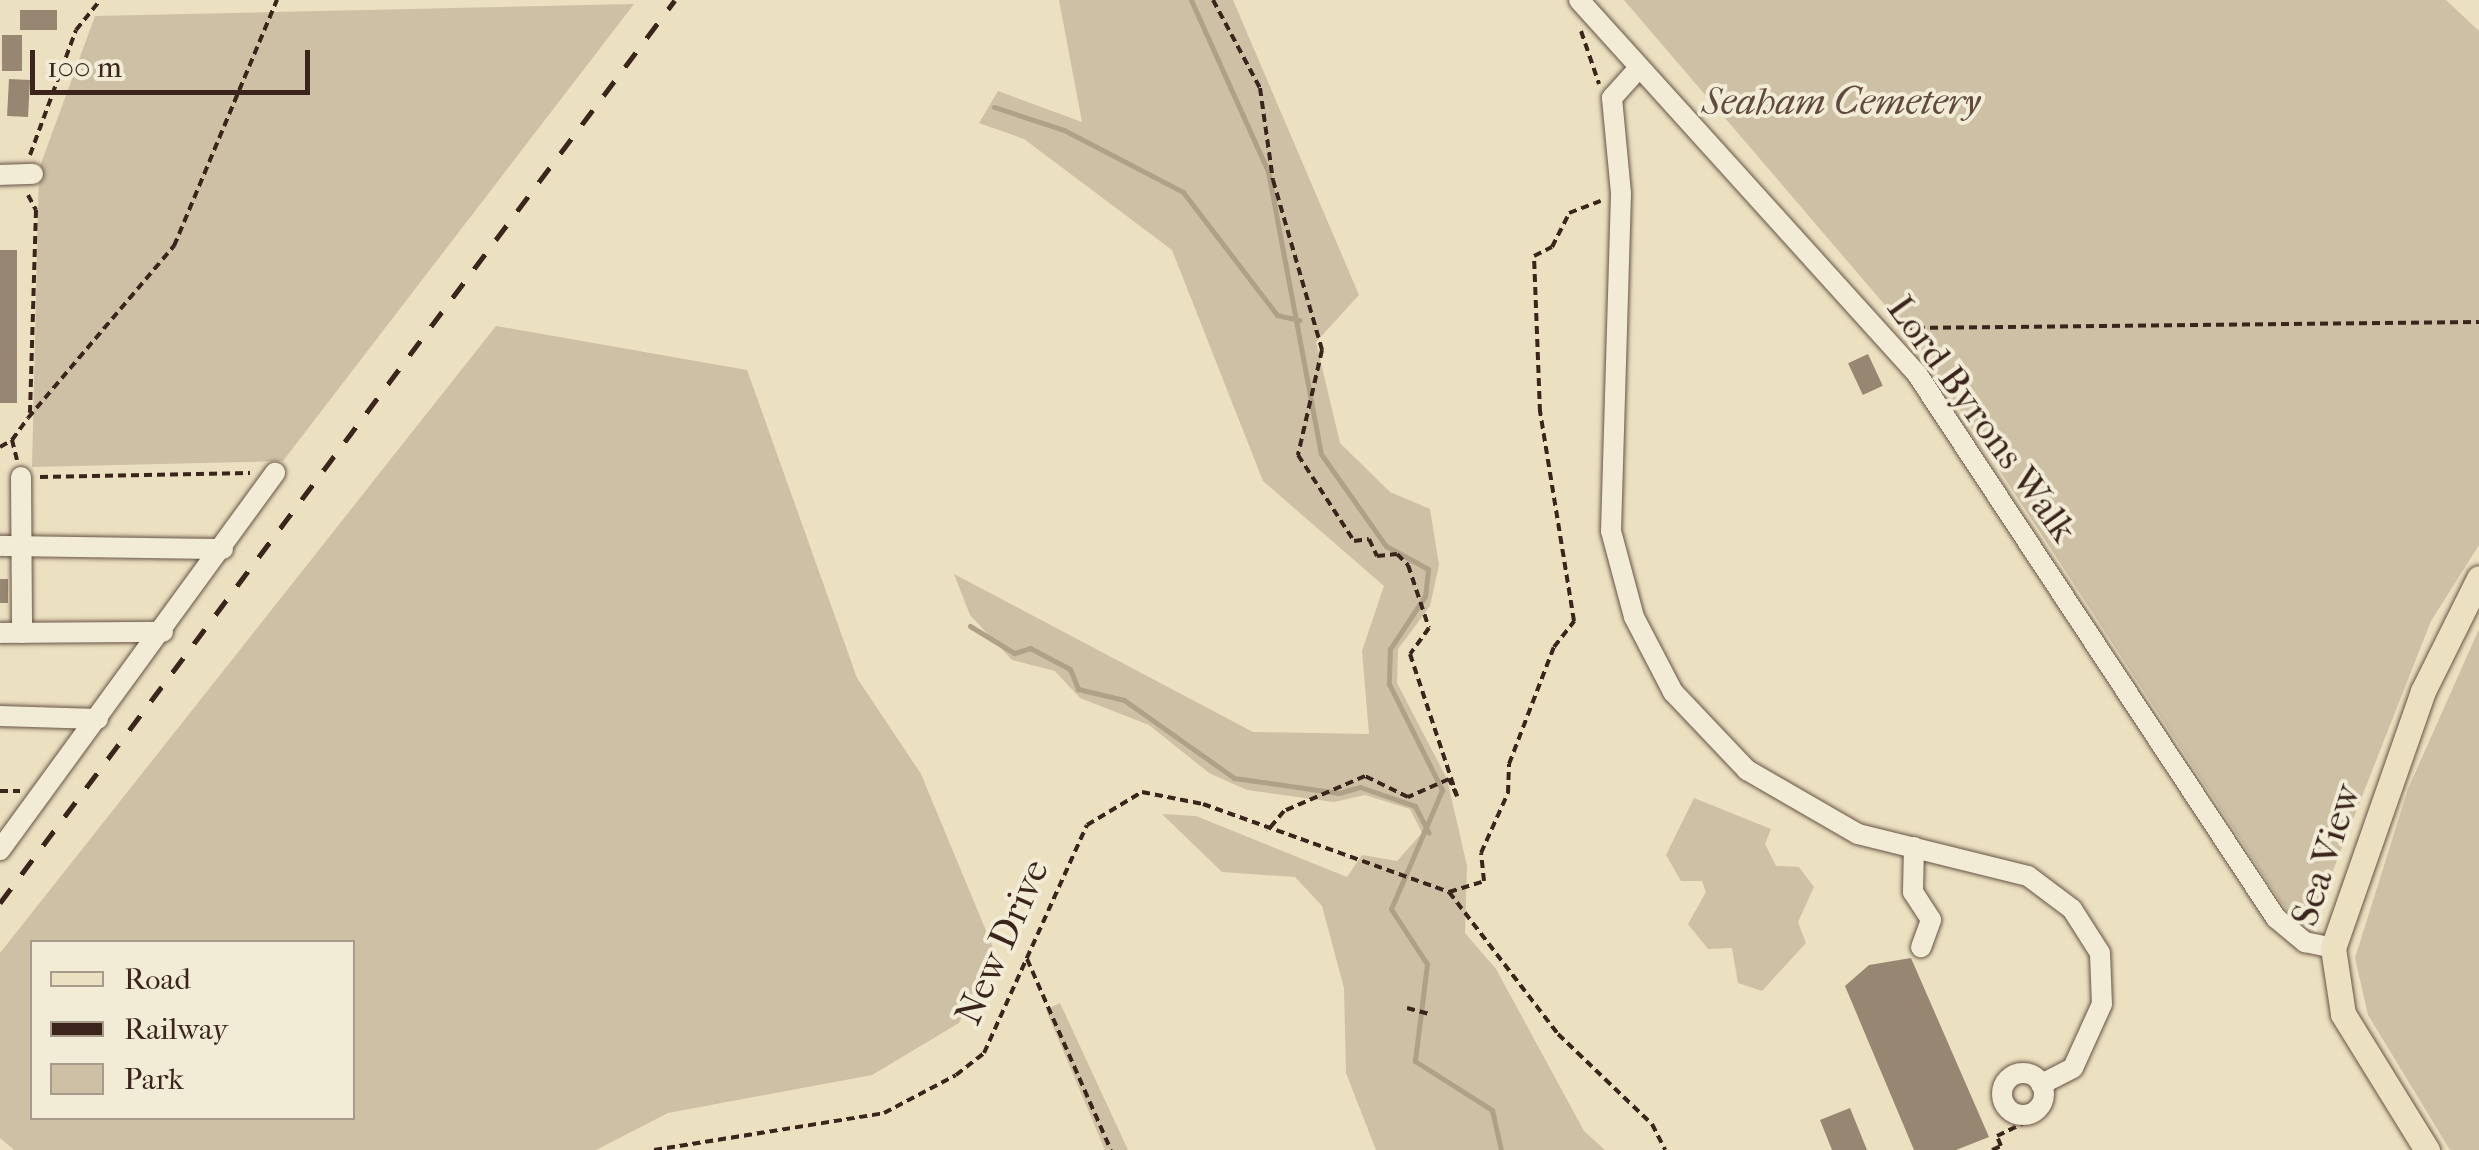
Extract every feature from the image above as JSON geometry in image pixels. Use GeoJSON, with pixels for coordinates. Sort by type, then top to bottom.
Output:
{"type":"FeatureCollection","features":[{"type":"Feature","properties":{"kind":"main road","name":"Sea View"},"geometry":{"type":"LineString","coordinates":[[2427,1150],[2343,1014],[2333,948],[2424,691],[2479,578]]}},
{"type":"Feature","properties":{"kind":"street","name":"Lord Byrons Walk"},"geometry":{"type":"LineString","coordinates":[[1582,4],[1886,335],[2276,918],[2305,942],[2333,948]]}},
{"type":"Feature","properties":{"kind":"street"},"geometry":{"type":"LineString","coordinates":[[1638,69],[1612,98],[1621,194],[1611,530],[1624,590],[1673,692],[1717,745],[1858,834],[2028,876],[2090,932],[2103,980],[2096,1030],[2073,1068],[2041,1084]]}},
{"type":"Feature","properties":{"kind":"street"},"geometry":{"type":"LineString","coordinates":[[0,850],[276,473]]}},
{"type":"Feature","properties":{"kind":"street"},"geometry":{"type":"LineString","coordinates":[[21,477],[22,633]]}},
{"type":"Feature","properties":{"kind":"street"},"geometry":{"type":"LineString","coordinates":[[0,546],[223,549]]}},
{"type":"Feature","properties":{"kind":"street"},"geometry":{"type":"LineString","coordinates":[[0,633],[163,632]]}},
{"type":"Feature","properties":{"kind":"street"},"geometry":{"type":"LineString","coordinates":[[0,716],[98,719]]}},
{"type":"Feature","properties":{"kind":"street"},"geometry":{"type":"LineString","coordinates":[[1914,847],[1913,892],[1932,920],[1921,947]]}},
{"type":"Feature","properties":{"kind":"street"},"geometry":{"type":"LineString","coordinates":[[2023,1073],[2041,1084],[2042,1105],[2020,1115],[2005,1105],[2005,1084],[2023,1073]]}},
{"type":"Feature","properties":{"kind":"path"},"geometry":{"type":"LineString","coordinates":[[28,418],[36,210],[17,174],[46,130],[76,30],[100,1],[107,0]]}},
{"type":"Feature","properties":{"kind":"path"},"geometry":{"type":"LineString","coordinates":[[0,447],[12,440],[174,246],[276,0]]}},
{"type":"Feature","properties":{"kind":"path"},"geometry":{"type":"LineString","coordinates":[[1213,0],[1260,88],[1273,180],[1322,350],[1298,455],[1354,540],[1369,539],[1377,556],[1397,554],[1408,565],[1429,628],[1410,654],[1458,796],[1449,779],[1408,797],[1365,776],[1284,811],[1267,831]]}},
{"type":"Feature","properties":{"kind":"path"},"geometry":{"type":"LineString","coordinates":[[1582,4],[1580,26],[1601,98]]}},
{"type":"Feature","properties":{"kind":"path"},"geometry":{"type":"LineString","coordinates":[[1612,196],[1569,213],[1552,247],[1534,256],[1540,412],[1574,621],[1554,646],[1509,764],[1508,793],[1481,852],[1484,881],[1448,892],[1558,1034],[1652,1124],[1665,1150]]}},
{"type":"Feature","properties":{"kind":"path"},"geometry":{"type":"LineString","coordinates":[[1886,335],[2096,323],[2479,322]]}},
{"type":"Feature","properties":{"kind":"path"},"geometry":{"type":"LineString","coordinates":[[12,440],[21,477],[276,473]]}},
{"type":"Feature","properties":{"kind":"path","name":"New Drive"},"geometry":{"type":"LineString","coordinates":[[654,1150],[884,1113],[920,1096],[984,1053],[1075,845],[1120,798],[1166,793],[1448,892]]}},
{"type":"Feature","properties":{"kind":"path"},"geometry":{"type":"LineString","coordinates":[[1027,960],[1110,1150]]}},
{"type":"Feature","properties":{"kind":"path"},"geometry":{"type":"LineString","coordinates":[[1407,1008],[1430,1014]]}},
{"type":"Feature","properties":{"kind":"path"},"geometry":{"type":"LineString","coordinates":[[1992,1150],[2001,1146],[1997,1136],[2024,1123],[2020,1115]]}},
{"type":"Feature","properties":{"kind":"green space"},"geometry":{"type":"Polygon","coordinates":[[[1059,0],[1233,0],[1359,295],[1316,342],[1340,443],[1390,492],[1430,509],[1439,565],[1430,606],[1398,649],[1397,683],[1447,779],[1467,866],[1465,933],[1496,969],[1584,1131],[1605,1150],[1376,1150],[1346,1073],[1344,988],[1322,906],[1295,877],[1222,872],[1162,814],[1196,816],[1347,877],[1362,855],[1397,861],[1422,833],[1410,809],[1365,795],[1334,802],[1247,790],[1209,773],[1149,725],[1080,698],[1055,671],[1012,660],[970,615],[954,574],[1253,732],[1369,734],[1362,651],[1384,586],[1263,481],[1172,250],[1024,139],[979,123],[998,91],[1082,122],[1059,0]]]}},
{"type":"Feature","properties":{"kind":"green space","name":"Seaham Cemetery"},"geometry":{"type":"Polygon","coordinates":[[[1624,0],[2446,0],[2479,31],[2479,545],[2431,621],[2315,916],[2291,916],[2281,902],[1914,339],[1624,0]]]}},
{"type":"Feature","properties":{"kind":"green space"},"geometry":{"type":"Polygon","coordinates":[[[634,4],[283,461],[32,467],[39,169],[95,16],[634,4]]]}},
{"type":"Feature","properties":{"kind":"green space"},"geometry":{"type":"Polygon","coordinates":[[[496,326],[747,370],[857,678],[921,774],[994,950],[959,1023],[872,1075],[668,1113],[596,1150],[14,1150],[0,1138],[0,953],[496,326]]]}},
{"type":"Feature","properties":{"kind":"green space"},"geometry":{"type":"Polygon","coordinates":[[[2479,629],[2479,1150],[2450,1150],[2368,1015],[2355,958],[2408,789],[2479,629]]]}},
{"type":"Feature","properties":{"kind":"green space"},"geometry":{"type":"Polygon","coordinates":[[[1694,798],[1771,829],[1765,844],[1776,866],[1799,867],[1814,887],[1798,922],[1806,943],[1762,991],[1738,983],[1732,948],[1708,949],[1688,924],[1706,892],[1702,881],[1681,881],[1666,855],[1694,798]]]}},
{"type":"Feature","properties":{"kind":"green space"},"geometry":{"type":"Polygon","coordinates":[[[1060,1003],[1128,1150],[1105,1150],[1046,1010],[1060,1003]]]}},
{"type":"Feature","properties":{"kind":"building"},"geometry":{"type":"Polygon","coordinates":[[[20,10],[57,10],[57,30],[20,30],[20,10]]]}},
{"type":"Feature","properties":{"kind":"building"},"geometry":{"type":"Polygon","coordinates":[[[2,35],[22,35],[22,71],[2,71],[2,35]]]}},
{"type":"Feature","properties":{"kind":"building"},"geometry":{"type":"Polygon","coordinates":[[[9,79],[30,80],[28,117],[7,116],[9,79]]]}},
{"type":"Feature","properties":{"kind":"building"},"geometry":{"type":"Polygon","coordinates":[[[0,250],[17,250],[17,403],[0,403],[0,250]]]}},
{"type":"Feature","properties":{"kind":"building"},"geometry":{"type":"Polygon","coordinates":[[[1868,354],[1883,386],[1863,395],[1848,363],[1868,354]]]}},
{"type":"Feature","properties":{"kind":"building"},"geometry":{"type":"Polygon","coordinates":[[[0,579],[8,579],[8,603],[0,603],[0,579]]]}},
{"type":"Feature","properties":{"kind":"building"},"geometry":{"type":"Polygon","coordinates":[[[1911,958],[1989,1137],[1956,1150],[1914,1150],[1845,986],[1869,965],[1911,958]]]}},
{"type":"Feature","properties":{"kind":"building"},"geometry":{"type":"Polygon","coordinates":[[[1850,1108],[1867,1150],[1832,1150],[1820,1120],[1850,1108]]]}},
{"type":"Feature","properties":{"kind":"waterway"},"geometry":{"type":"LineString","coordinates":[[1191,0],[1268,171],[1321,454],[1386,546],[1428,569],[1425,596],[1390,649],[1389,684],[1442,790],[1391,909],[1427,964],[1415,1061],[1492,1110],[1501,1150]]}},
{"type":"Feature","properties":{"kind":"waterway"},"geometry":{"type":"LineString","coordinates":[[994,107],[1064,130],[1183,192],[1277,315],[1299,320]]}},
{"type":"Feature","properties":{"kind":"waterway"},"geometry":{"type":"LineString","coordinates":[[970,626],[1014,653],[1030,648],[1070,669],[1078,689],[1124,700],[1234,778],[1339,793],[1360,787],[1415,806],[1429,833]]}},
{"type":"Feature","properties":{"kind":"railway"},"geometry":{"type":"LineString","coordinates":[[0,903],[675,0]]}}]}
